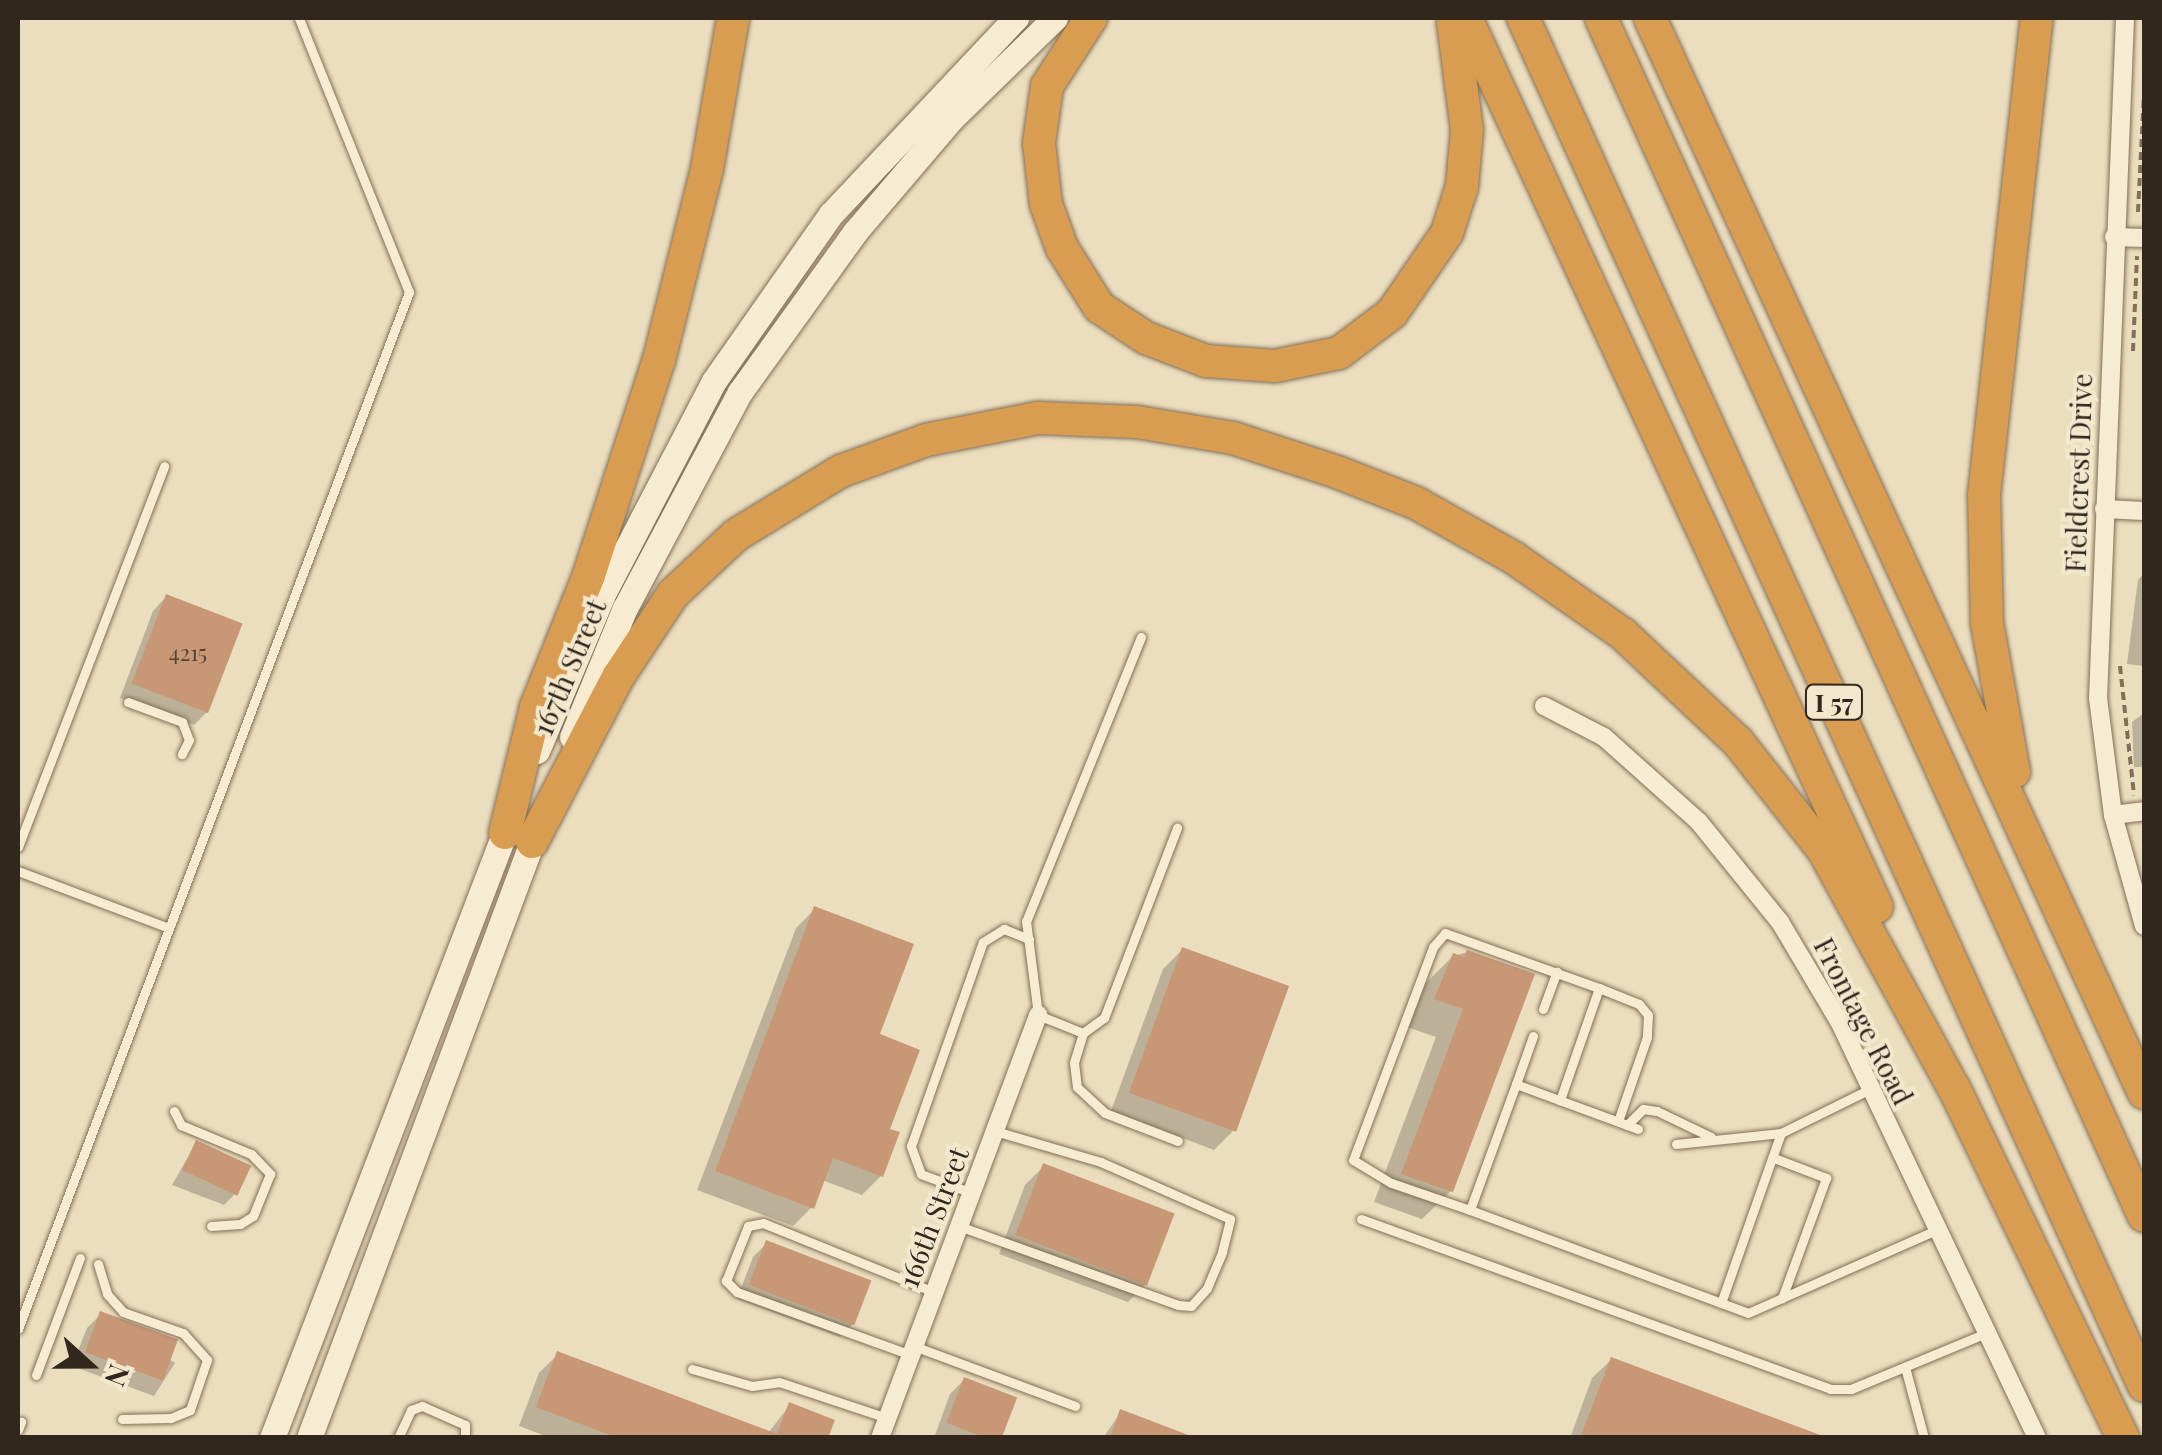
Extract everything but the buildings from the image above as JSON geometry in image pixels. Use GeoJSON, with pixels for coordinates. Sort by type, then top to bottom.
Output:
{"type":"FeatureCollection","features":[{"type":"Feature","properties":{"kind":"highway"},"geometry":{"type":"LineString","coordinates":[[518,838],[536,708],[588,575],[659,360],[707,169],[733,18]]}},
{"type":"Feature","properties":{"kind":"highway"},"geometry":{"type":"LineString","coordinates":[[1091,18],[1048,86],[1039,143],[1046,204],[1062,248],[1099,307],[1146,338],[1206,362],[1275,366],[1339,353],[1392,313],[1447,233],[1462,186],[1468,130],[1452,18]]}},
{"type":"Feature","properties":{"kind":"highway"},"geometry":{"type":"LineString","coordinates":[[1466,18],[1732,582],[1954,1088],[2122,1438]]}},
{"type":"Feature","properties":{"kind":"highway","name":"I 57"},"geometry":{"type":"LineString","coordinates":[[1524,18],[2144,1386]]}},
{"type":"Feature","properties":{"kind":"highway","name":"I 57"},"geometry":{"type":"LineString","coordinates":[[1600,18],[2144,1216]]}},
{"type":"Feature","properties":{"kind":"highway"},"geometry":{"type":"LineString","coordinates":[[1650,18],[2144,1093]]}},
{"type":"Feature","properties":{"kind":"highway"},"geometry":{"type":"LineString","coordinates":[[2037,18],[1987,464],[1983,553],[1996,692],[2050,886]]}},
{"type":"Feature","properties":{"kind":"highway"},"geometry":{"type":"LineString","coordinates":[[518,838],[674,594],[736,535],[841,471],[926,440],[1038,418],[1137,422],[1234,438],[1416,504],[1514,558],[1623,634],[1738,742],[1824,851],[1954,1088]]}},
{"type":"Feature","properties":{"kind":"main road","name":"167th Street"},"geometry":{"type":"LineString","coordinates":[[309,1438],[602,596],[714,381],[830,214],[1016,18]]}},
{"type":"Feature","properties":{"kind":"main road","name":"167th Street"},"geometry":{"type":"LineString","coordinates":[[272,1438],[518,838],[625,608],[740,392],[855,232],[952,118],[1055,18]]}},
{"type":"Feature","properties":{"kind":"street","name":"Fieldcrest Drive"},"geometry":{"type":"LineString","coordinates":[[2126,18],[2098,698],[2113,815],[2144,926]]}},
{"type":"Feature","properties":{"kind":"street"},"geometry":{"type":"LineString","coordinates":[[2114,237],[2141,237]]}},
{"type":"Feature","properties":{"kind":"street"},"geometry":{"type":"LineString","coordinates":[[2104,509],[2144,511]]}},
{"type":"Feature","properties":{"kind":"street","name":"Frontage Road"},"geometry":{"type":"LineString","coordinates":[[1544,706],[1604,737],[1700,822],[1780,922],[1870,1089],[2037,1438]]}},
{"type":"Feature","properties":{"kind":"street"},"geometry":{"type":"LineString","coordinates":[[2113,815],[2141,811]]}},
{"type":"Feature","properties":{"kind":"street","name":"166th Street"},"geometry":{"type":"LineString","coordinates":[[880,1438],[1038,1015]]}},
{"type":"Feature","properties":{"kind":"lane"},"geometry":{"type":"LineString","coordinates":[[18,1329],[409,292],[298,18]]}},
{"type":"Feature","properties":{"kind":"lane"},"geometry":{"type":"LineString","coordinates":[[18,847],[164,466]]}},
{"type":"Feature","properties":{"kind":"lane"},"geometry":{"type":"LineString","coordinates":[[1083,1032],[1038,1015],[1026,921],[1141,637]]}},
{"type":"Feature","properties":{"kind":"lane"},"geometry":{"type":"LineString","coordinates":[[128,702],[182,722],[189,740],[182,754]]}},
{"type":"Feature","properties":{"kind":"lane"},"geometry":{"type":"LineString","coordinates":[[1177,828],[1112,1003],[1083,1032],[1074,1064],[1077,1087],[1105,1114],[1178,1142]]}},
{"type":"Feature","properties":{"kind":"lane"},"geometry":{"type":"LineString","coordinates":[[18,870],[169,928]]}},
{"type":"Feature","properties":{"kind":"lane"},"geometry":{"type":"LineString","coordinates":[[972,1192],[921,1174],[911,1146],[983,942],[1004,929],[1028,938]]}},
{"type":"Feature","properties":{"kind":"lane"},"geometry":{"type":"LineString","coordinates":[[1622,1123],[1647,1037],[1648,1014],[1639,1004],[1444,933],[1433,947],[1354,1160],[1391,1183],[1748,1313],[1936,1230]]}},
{"type":"Feature","properties":{"kind":"lane"},"geometry":{"type":"LineString","coordinates":[[1543,1009],[1556,971]]}},
{"type":"Feature","properties":{"kind":"lane"},"geometry":{"type":"LineString","coordinates":[[1560,1100],[1599,988]]}},
{"type":"Feature","properties":{"kind":"lane"},"geometry":{"type":"LineString","coordinates":[[1470,1210],[1533,1036]]}},
{"type":"Feature","properties":{"kind":"lane"},"geometry":{"type":"LineString","coordinates":[[1516,1084],[1638,1129]]}},
{"type":"Feature","properties":{"kind":"lane"},"geometry":{"type":"LineString","coordinates":[[1676,1144],[1712,1137],[1781,1133],[1870,1089]]}},
{"type":"Feature","properties":{"kind":"lane"},"geometry":{"type":"LineString","coordinates":[[1622,1123],[1643,1109],[1657,1111],[1712,1137]]}},
{"type":"Feature","properties":{"kind":"lane"},"geometry":{"type":"LineString","coordinates":[[174,1111],[181,1125],[251,1154],[270,1174],[254,1216],[240,1224],[212,1226]]}},
{"type":"Feature","properties":{"kind":"lane"},"geometry":{"type":"LineString","coordinates":[[959,1226],[1178,1305],[1191,1306],[1207,1288],[1222,1252],[1230,1220],[1100,1162],[994,1131]]}},
{"type":"Feature","properties":{"kind":"lane"},"geometry":{"type":"LineString","coordinates":[[1722,1303],[1781,1133]]}},
{"type":"Feature","properties":{"kind":"lane"},"geometry":{"type":"LineString","coordinates":[[1774,1158],[1826,1178],[1782,1298]]}},
{"type":"Feature","properties":{"kind":"lane"},"geometry":{"type":"LineString","coordinates":[[1361,1219],[1830,1389],[1851,1388],[1986,1333]]}},
{"type":"Feature","properties":{"kind":"lane"},"geometry":{"type":"LineString","coordinates":[[934,1292],[763,1224],[748,1226],[726,1281],[737,1292],[1075,1406]]}},
{"type":"Feature","properties":{"kind":"lane"},"geometry":{"type":"LineString","coordinates":[[36,1376],[80,1258]]}},
{"type":"Feature","properties":{"kind":"lane"},"geometry":{"type":"LineString","coordinates":[[98,1264],[107,1294],[123,1312],[183,1333],[207,1360],[190,1410],[172,1418],[122,1418]]}},
{"type":"Feature","properties":{"kind":"lane"},"geometry":{"type":"LineString","coordinates":[[1905,1367],[1924,1438]]}},
{"type":"Feature","properties":{"kind":"lane"},"geometry":{"type":"LineString","coordinates":[[692,1370],[752,1386],[778,1382],[887,1418]]}},
{"type":"Feature","properties":{"kind":"lane"},"geometry":{"type":"LineString","coordinates":[[398,1438],[410,1410],[422,1406],[465,1425],[465,1438]]}},
{"type":"Feature","properties":{"kind":"path"},"geometry":{"type":"LineString","coordinates":[[2133,356],[2141,237],[2144,92]]}},
{"type":"Feature","properties":{"kind":"path"},"geometry":{"type":"LineString","coordinates":[[2120,663],[2141,811]]}}]}
